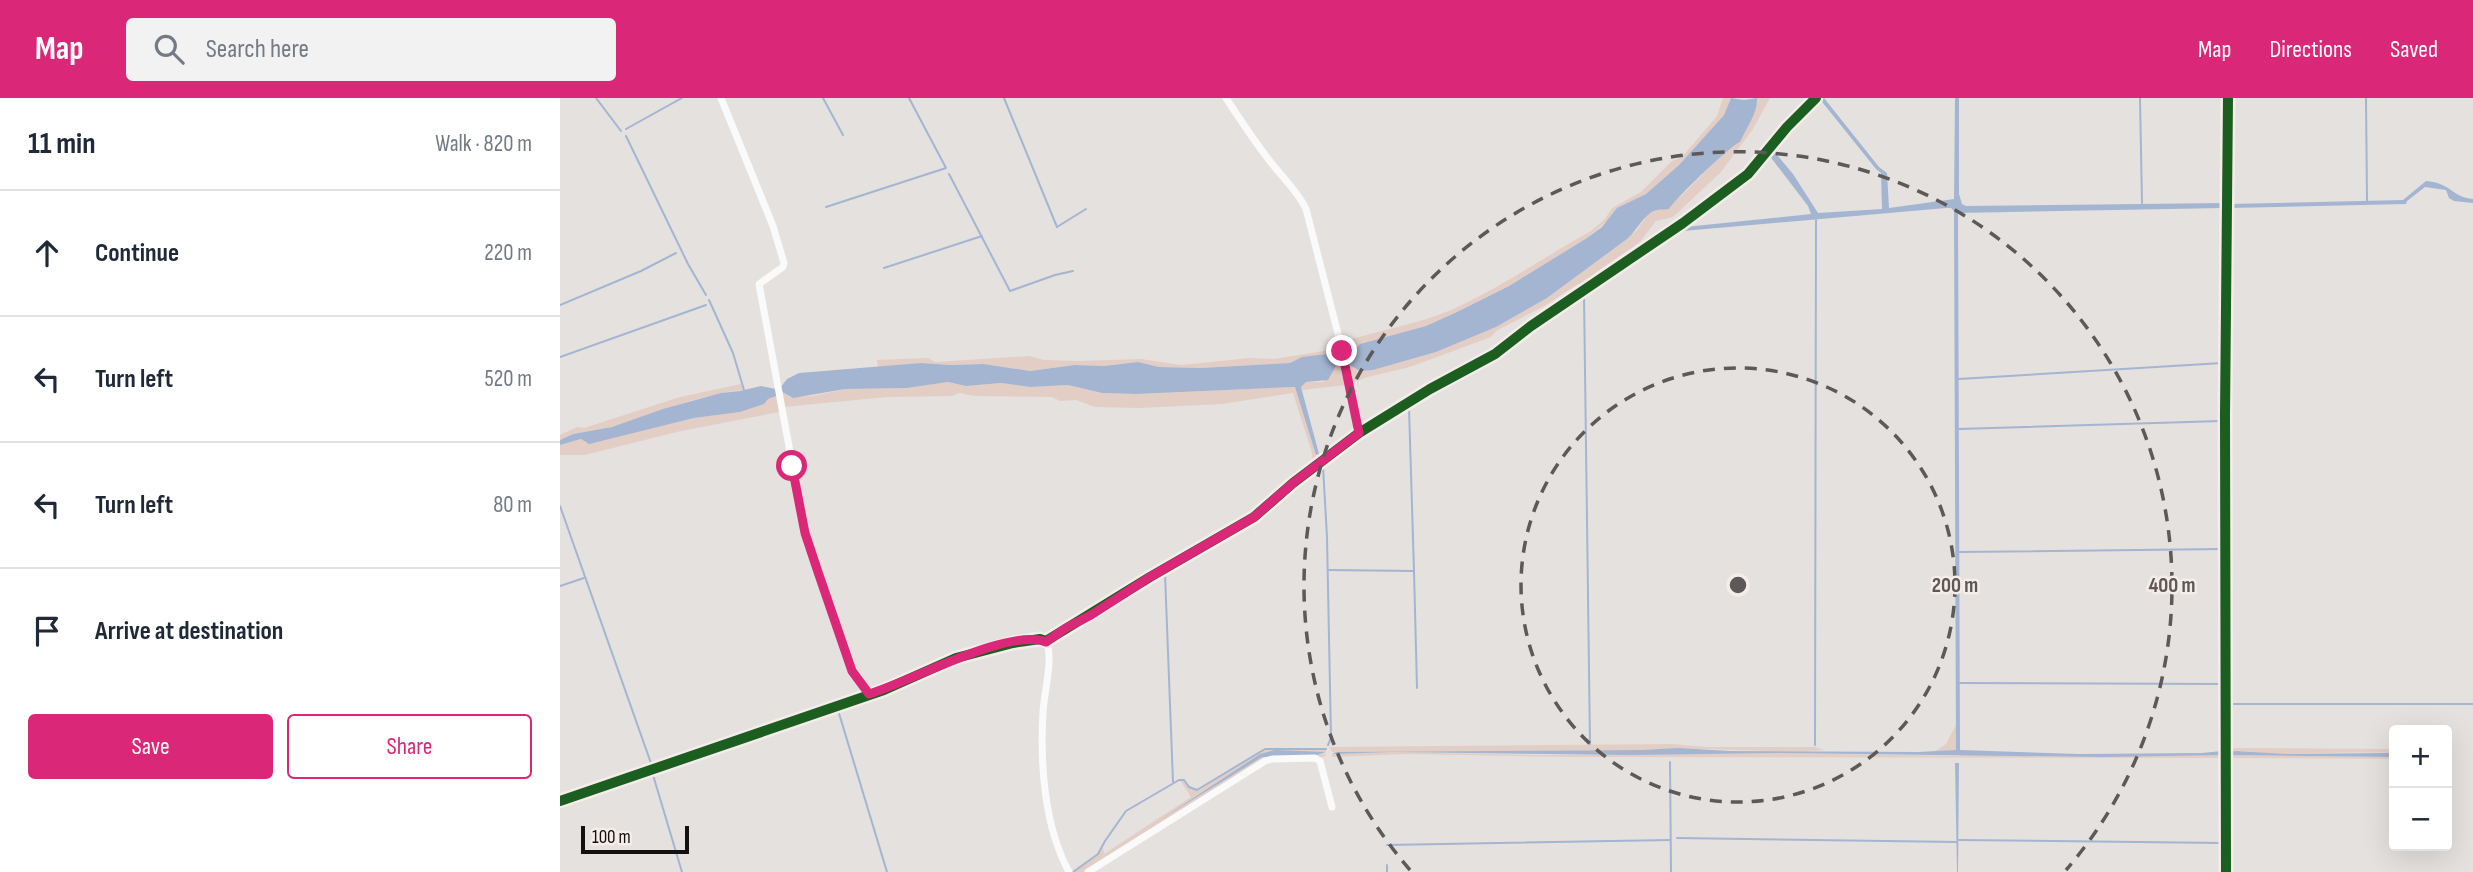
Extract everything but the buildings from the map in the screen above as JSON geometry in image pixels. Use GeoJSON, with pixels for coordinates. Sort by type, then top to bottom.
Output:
{"type":"FeatureCollection","features":[{"type":"Feature","properties":{"kind":"street"},"geometry":{"type":"LineString","coordinates":[[721,98],[773,226],[784,263],[783,267],[759,284],[805,533],[852,671],[869,694]]}},
{"type":"Feature","properties":{"kind":"street"},"geometry":{"type":"LineString","coordinates":[[1226,98],[1260,148],[1295,190],[1306,209],[1345,361],[1359,433]]}},
{"type":"Feature","properties":{"kind":"street"},"geometry":{"type":"LineString","coordinates":[[1046,642],[1150,577],[1254,517],[1293,483],[1359,433],[1430,389],[1495,354],[1531,326],[1683,223],[1748,174],[1787,127],[1816,98]]}},
{"type":"Feature","properties":{"kind":"street"},"geometry":{"type":"LineString","coordinates":[[2226,872],[2225,414],[2228,98]]}},
{"type":"Feature","properties":{"kind":"street"},"geometry":{"type":"LineString","coordinates":[[560,801],[775,729],[956,658],[1013,643],[1041,639],[1046,642],[1049,654],[1042,734],[1045,781],[1056,841],[1069,872]]}},
{"type":"Feature","properties":{"kind":"street"},"geometry":{"type":"LineString","coordinates":[[1088,872],[1241,775],[1272,759],[1315,758],[1320,761],[1332,807]]}},
{"type":"Feature","properties":{"kind":"shaded area"},"geometry":{"type":"Polygon","coordinates":[[[1723,98],[1731,98],[1724,115],[1679,165],[1646,194],[1630,202],[1587,238],[1509,286],[1457,312],[1426,326],[1360,344],[1352,350],[1348,360],[1343,342],[1451,310],[1591,231],[1605,219],[1612,208],[1641,192],[1672,161],[1682,157],[1717,116],[1723,98]]]}},
{"type":"Feature","properties":{"kind":"shaded area"},"geometry":{"type":"Polygon","coordinates":[[[1757,98],[1770,98],[1753,129],[1721,172],[1673,217],[1656,221],[1640,242],[1595,273],[1592,278],[1496,331],[1491,337],[1410,367],[1351,383],[1348,364],[1356,369],[1373,370],[1436,352],[1496,327],[1547,298],[1627,239],[1648,214],[1680,197],[1731,146],[1740,142],[1757,104],[1757,98]]]}},
{"type":"Feature","properties":{"kind":"shaded area"},"geometry":{"type":"Polygon","coordinates":[[[1336,349],[1342,361],[1329,359],[1325,354],[1290,363],[1201,368],[1159,367],[1138,362],[1104,366],[1075,365],[1030,371],[984,364],[921,363],[878,367],[877,360],[928,358],[935,362],[1029,356],[1044,360],[1076,361],[1141,359],[1181,365],[1250,358],[1274,359],[1336,349]]]}},
{"type":"Feature","properties":{"kind":"shaded area"},"geometry":{"type":"Polygon","coordinates":[[[1343,364],[1346,385],[1302,390],[1301,387],[1306,382],[1323,382],[1336,366],[1343,364]]]}},
{"type":"Feature","properties":{"kind":"shaded area"},"geometry":{"type":"Polygon","coordinates":[[[948,382],[966,386],[1001,383],[1030,387],[1068,385],[1102,393],[1136,394],[1296,387],[1316,455],[1313,464],[1293,393],[1222,404],[1139,408],[1095,407],[1076,400],[1060,401],[1052,397],[974,396],[960,393],[952,396],[887,397],[784,407],[782,392],[790,397],[813,396],[845,389],[907,388],[948,382]]]}},
{"type":"Feature","properties":{"kind":"shaded area"},"geometry":{"type":"Polygon","coordinates":[[[741,384],[743,390],[690,401],[612,427],[573,434],[560,440],[560,435],[577,427],[584,428],[680,397],[741,384]]]}},
{"type":"Feature","properties":{"kind":"shaded area"},"geometry":{"type":"Polygon","coordinates":[[[777,393],[779,412],[681,431],[585,455],[560,455],[560,445],[582,439],[586,443],[694,418],[740,412],[777,393]]]}},
{"type":"Feature","properties":{"kind":"shaded area"},"geometry":{"type":"Polygon","coordinates":[[[1956,725],[1957,750],[1934,752],[1946,744],[1956,725]]]}},
{"type":"Feature","properties":{"kind":"shaded area"},"geometry":{"type":"Polygon","coordinates":[[[1672,744],[1706,747],[1815,747],[1824,750],[1332,752],[1330,747],[1672,744]]]}},
{"type":"Feature","properties":{"kind":"shaded area"},"geometry":{"type":"Polygon","coordinates":[[[2230,748],[2389,749],[2389,753],[2230,752],[2230,748]]]}},
{"type":"Feature","properties":{"kind":"shaded area"},"geometry":{"type":"Polygon","coordinates":[[[1265,749],[1326,752],[1275,751],[1260,754],[1167,816],[1262,757],[1326,754],[1319,758],[1269,758],[1085,872],[1074,872],[1098,855],[1103,847],[1104,854],[1191,797],[1180,780],[1199,790],[1265,749]]]}},
{"type":"Feature","properties":{"kind":"shaded area"},"geometry":{"type":"Polygon","coordinates":[[[1339,753],[1538,755],[2223,755],[2223,758],[1569,757],[1406,754],[1332,757],[1332,754],[1339,753]]]}},
{"type":"Feature","properties":{"kind":"shaded area"},"geometry":{"type":"Polygon","coordinates":[[[2229,757],[2389,757],[2389,759],[2232,758],[2229,757]]]}},
{"type":"Feature","properties":{"kind":"water"},"geometry":{"type":"Polygon","coordinates":[[[1731,98],[1757,98],[1754,115],[1740,142],[1703,173],[1669,209],[1649,214],[1627,239],[1547,298],[1496,327],[1436,352],[1373,370],[1360,371],[1348,364],[1349,355],[1360,344],[1426,326],[1457,312],[1509,286],[1587,238],[1602,227],[1617,208],[1646,194],[1679,165],[1724,115],[1731,98]]]}},
{"type":"Feature","properties":{"kind":"water"},"geometry":{"type":"Polygon","coordinates":[[[1819,98],[1824,98],[1879,167],[1887,173],[1889,208],[1954,199],[1955,98],[1959,98],[1959,194],[1962,204],[1966,206],[2225,203],[2224,208],[1958,213],[1960,750],[2079,754],[2222,751],[2223,755],[2104,757],[1778,753],[1332,754],[1336,752],[1678,748],[1730,751],[1956,750],[1954,211],[1946,208],[1683,231],[1685,227],[1811,214],[1808,206],[1769,155],[1773,150],[1793,174],[1818,213],[1882,209],[1881,173],[1819,98]]]}},
{"type":"Feature","properties":{"kind":"water"},"geometry":{"type":"Polygon","coordinates":[[[2426,181],[2441,184],[2460,196],[2473,199],[2473,203],[2454,201],[2449,198],[2446,190],[2425,187],[2406,204],[2229,208],[2229,204],[2403,200],[2426,181]]]}},
{"type":"Feature","properties":{"kind":"water"},"geometry":{"type":"Polygon","coordinates":[[[1326,354],[1329,359],[1340,360],[1343,364],[1336,366],[1328,380],[1306,382],[1301,387],[1319,454],[1316,455],[1295,387],[1136,394],[1102,393],[1068,385],[1030,387],[1001,383],[966,386],[948,382],[907,388],[845,389],[793,398],[780,388],[787,379],[799,373],[921,363],[984,364],[1030,371],[1075,365],[1104,366],[1138,362],[1159,367],[1201,368],[1290,363],[1302,357],[1326,354]]]}},
{"type":"Feature","properties":{"kind":"water"},"geometry":{"type":"Polygon","coordinates":[[[761,386],[776,389],[776,396],[764,404],[740,412],[694,418],[589,444],[581,439],[560,445],[560,440],[573,434],[612,427],[721,393],[761,386]]]}},
{"type":"Feature","properties":{"kind":"water"},"geometry":{"type":"Polygon","coordinates":[[[1275,750],[1326,752],[1317,755],[1262,757],[1160,820],[1260,754],[1275,750]]]}},
{"type":"Feature","properties":{"kind":"water"},"geometry":{"type":"Polygon","coordinates":[[[2230,752],[2389,753],[2389,757],[2229,755],[2230,752]]]}},
{"type":"Feature","properties":{"kind":"water"},"geometry":{"type":"Polygon","coordinates":[[[1955,763],[1959,763],[1958,872],[1957,872],[1955,763]]]}},
{"type":"Feature","properties":{"kind":"waterway"},"geometry":{"type":"LineString","coordinates":[[596,98],[621,131]]}},
{"type":"Feature","properties":{"kind":"waterway"},"geometry":{"type":"LineString","coordinates":[[626,129],[682,98]]}},
{"type":"Feature","properties":{"kind":"waterway"},"geometry":{"type":"LineString","coordinates":[[823,98],[843,135]]}},
{"type":"Feature","properties":{"kind":"waterway"},"geometry":{"type":"LineString","coordinates":[[826,207],[946,168],[909,98]]}},
{"type":"Feature","properties":{"kind":"waterway"},"geometry":{"type":"LineString","coordinates":[[1004,98],[1057,227],[1086,209]]}},
{"type":"Feature","properties":{"kind":"waterway"},"geometry":{"type":"LineString","coordinates":[[2140,98],[2142,203]]}},
{"type":"Feature","properties":{"kind":"waterway"},"geometry":{"type":"LineString","coordinates":[[2366,98],[2367,201]]}},
{"type":"Feature","properties":{"kind":"waterway"},"geometry":{"type":"LineString","coordinates":[[626,136],[688,264],[706,295]]}},
{"type":"Feature","properties":{"kind":"waterway"},"geometry":{"type":"LineString","coordinates":[[949,174],[1010,291],[1073,271]]}},
{"type":"Feature","properties":{"kind":"waterway"},"geometry":{"type":"LineString","coordinates":[[1815,745],[1816,220]]}},
{"type":"Feature","properties":{"kind":"waterway"},"geometry":{"type":"LineString","coordinates":[[1674,236],[1683,231]]}},
{"type":"Feature","properties":{"kind":"waterway"},"geometry":{"type":"LineString","coordinates":[[884,268],[982,236]]}},
{"type":"Feature","properties":{"kind":"waterway"},"geometry":{"type":"LineString","coordinates":[[1642,255],[1670,239]]}},
{"type":"Feature","properties":{"kind":"waterway"},"geometry":{"type":"LineString","coordinates":[[560,305],[641,271],[676,253]]}},
{"type":"Feature","properties":{"kind":"waterway"},"geometry":{"type":"LineString","coordinates":[[1590,744],[1584,296],[1620,270]]}},
{"type":"Feature","properties":{"kind":"waterway"},"geometry":{"type":"LineString","coordinates":[[709,300],[733,353],[744,390]]}},
{"type":"Feature","properties":{"kind":"waterway"},"geometry":{"type":"LineString","coordinates":[[560,357],[706,305]]}},
{"type":"Feature","properties":{"kind":"waterway"},"geometry":{"type":"LineString","coordinates":[[1959,379],[2222,363]]}},
{"type":"Feature","properties":{"kind":"waterway"},"geometry":{"type":"LineString","coordinates":[[1409,408],[1414,571]]}},
{"type":"Feature","properties":{"kind":"waterway"},"geometry":{"type":"LineString","coordinates":[[1959,429],[2221,421]]}},
{"type":"Feature","properties":{"kind":"waterway"},"geometry":{"type":"LineString","coordinates":[[1323,467],[1331,738],[1328,745]]}},
{"type":"Feature","properties":{"kind":"waterway"},"geometry":{"type":"LineString","coordinates":[[560,506],[652,766]]}},
{"type":"Feature","properties":{"kind":"waterway"},"geometry":{"type":"LineString","coordinates":[[1959,552],[2222,549]]}},
{"type":"Feature","properties":{"kind":"waterway"},"geometry":{"type":"LineString","coordinates":[[1329,570],[1414,571],[1417,688]]}},
{"type":"Feature","properties":{"kind":"waterway"},"geometry":{"type":"LineString","coordinates":[[1165,574],[1173,782]]}},
{"type":"Feature","properties":{"kind":"waterway"},"geometry":{"type":"LineString","coordinates":[[560,586],[584,578]]}},
{"type":"Feature","properties":{"kind":"waterway"},"geometry":{"type":"LineString","coordinates":[[940,669],[955,663]]}},
{"type":"Feature","properties":{"kind":"waterway"},"geometry":{"type":"LineString","coordinates":[[892,690],[916,680]]}},
{"type":"Feature","properties":{"kind":"waterway"},"geometry":{"type":"LineString","coordinates":[[1959,683],[2222,684]]}},
{"type":"Feature","properties":{"kind":"waterway"},"geometry":{"type":"LineString","coordinates":[[2230,704],[2473,704]]}},
{"type":"Feature","properties":{"kind":"waterway"},"geometry":{"type":"LineString","coordinates":[[838,710],[887,872]]}},
{"type":"Feature","properties":{"kind":"waterway"},"geometry":{"type":"LineString","coordinates":[[1073,872],[1098,854],[1126,811],[1179,780],[1184,780],[1189,787],[1197,790],[1265,749],[1326,749]]}},
{"type":"Feature","properties":{"kind":"waterway"},"geometry":{"type":"LineString","coordinates":[[1670,762],[1671,872]]}},
{"type":"Feature","properties":{"kind":"waterway"},"geometry":{"type":"LineString","coordinates":[[653,775],[682,872]]}},
{"type":"Feature","properties":{"kind":"waterway"},"geometry":{"type":"LineString","coordinates":[[1677,838],[1957,842]]}},
{"type":"Feature","properties":{"kind":"waterway"},"geometry":{"type":"LineString","coordinates":[[1387,845],[1670,840]]}},
{"type":"Feature","properties":{"kind":"waterway"},"geometry":{"type":"LineString","coordinates":[[1959,840],[2222,843]]}},
{"type":"Feature","properties":{"kind":"waterway"},"geometry":{"type":"LineString","coordinates":[[1387,865],[1387,872]]}},
{"type":"Feature","properties":{"kind":"cycle path"},"geometry":{"type":"LineString","coordinates":[[560,801],[884,690],[956,658],[1013,643],[1040,639],[1046,641],[1254,517],[1293,483],[1359,433],[1430,389],[1495,354],[1531,326],[1683,223],[1748,174],[1787,127],[1816,98]]}},
{"type":"Feature","properties":{"kind":"cycle path"},"geometry":{"type":"LineString","coordinates":[[2226,872],[2225,414],[2228,98]]}},
{"type":"Feature","properties":{"kind":"route"},"geometry":{"type":"LineString","coordinates":[[792,466],[805,533],[818,572],[852,671],[869,694],[956,658],[1013,643],[1041,639],[1046,642],[1130,589],[1254,517],[1293,483],[1359,433],[1342,351]]}}]}
